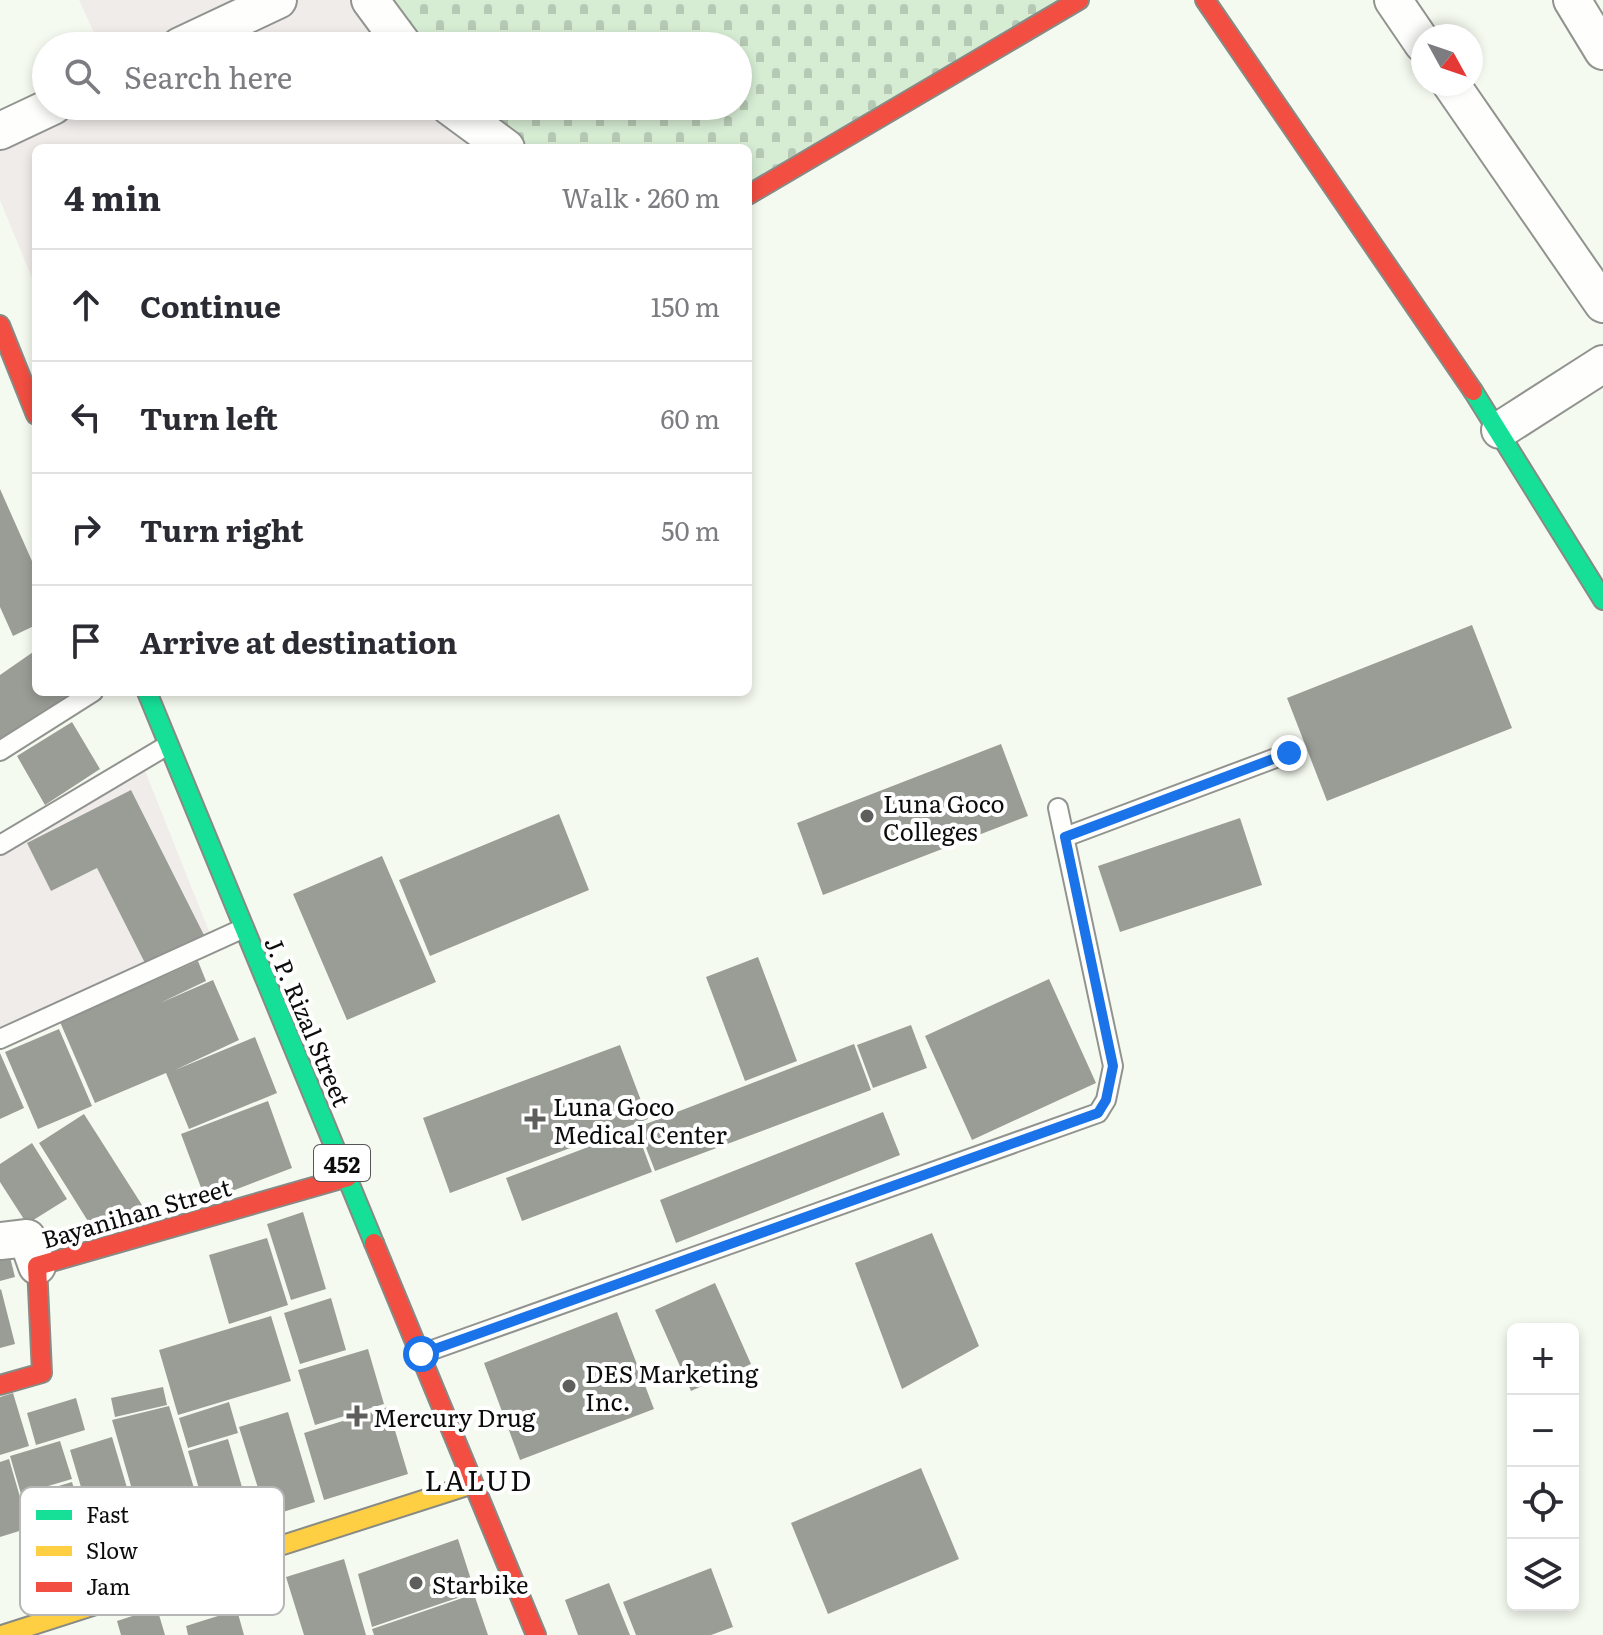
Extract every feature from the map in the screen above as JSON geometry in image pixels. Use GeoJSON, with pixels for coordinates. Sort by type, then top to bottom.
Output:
{"type":"FeatureCollection","features":[{"type":"Feature","properties":{"kind":"main road"},"geometry":{"type":"LineString","coordinates":[[752,193],[1079,0]]}},
{"type":"Feature","properties":{"kind":"main road"},"geometry":{"type":"LineString","coordinates":[[1205,0],[1500,430],[1603,600]]}},
{"type":"Feature","properties":{"kind":"main road"},"geometry":{"type":"LineString","coordinates":[[0,325],[32,405]]}},
{"type":"Feature","properties":{"kind":"main road","name":"J. P. Rizal Street"},"geometry":{"type":"LineString","coordinates":[[149,696],[536,1635]]}},
{"type":"Feature","properties":{"kind":"main road","name":"Bayanihan Street"},"geometry":{"type":"LineString","coordinates":[[0,1385],[42,1373],[37,1266],[348,1177]]}},
{"type":"Feature","properties":{"kind":"main road"},"geometry":{"type":"LineString","coordinates":[[284,1545],[473,1484]]}},
{"type":"Feature","properties":{"kind":"main road"},"geometry":{"type":"LineString","coordinates":[[2,1635],[64,1615]]}},
{"type":"Feature","properties":{"kind":"street"},"geometry":{"type":"LineString","coordinates":[[210,32],[278,0]]}},
{"type":"Feature","properties":{"kind":"street"},"geometry":{"type":"LineString","coordinates":[[370,0],[394,32]]}},
{"type":"Feature","properties":{"kind":"street"},"geometry":{"type":"LineString","coordinates":[[1393,0],[1411,26]]}},
{"type":"Feature","properties":{"kind":"street"},"geometry":{"type":"LineString","coordinates":[[1572,0],[1603,51]]}},
{"type":"Feature","properties":{"kind":"street"},"geometry":{"type":"LineString","coordinates":[[1459,96],[1603,304]]}},
{"type":"Feature","properties":{"kind":"street"},"geometry":{"type":"LineString","coordinates":[[0,131],[32,116]]}},
{"type":"Feature","properties":{"kind":"street"},"geometry":{"type":"LineString","coordinates":[[468,120],[501,144]]}},
{"type":"Feature","properties":{"kind":"street"},"geometry":{"type":"LineString","coordinates":[[1500,430],[1603,364]]}},
{"type":"Feature","properties":{"kind":"street"},"geometry":{"type":"LineString","coordinates":[[0,1241],[27,1238],[37,1266]]}},
{"type":"Feature","properties":{"kind":"lane"},"geometry":{"type":"LineString","coordinates":[[0,751],[87,696]]}},
{"type":"Feature","properties":{"kind":"lane"},"geometry":{"type":"LineString","coordinates":[[0,845],[168,745]]}},
{"type":"Feature","properties":{"kind":"lane"},"geometry":{"type":"LineString","coordinates":[[1065,837],[1289,753]]}},
{"type":"Feature","properties":{"kind":"lane"},"geometry":{"type":"LineString","coordinates":[[421,1354],[1098,1113],[1106,1100],[1113,1066],[1058,808]]}},
{"type":"Feature","properties":{"kind":"lane"},"geometry":{"type":"LineString","coordinates":[[0,1039],[244,928]]}},
{"type":"Feature","properties":{"kind":"shaded area"},"geometry":{"type":"Polygon","coordinates":[[[79,0],[234,0],[169,32],[94,32],[79,0]]]}},
{"type":"Feature","properties":{"kind":"shaded area"},"geometry":{"type":"Polygon","coordinates":[[[297,0],[361,0],[383,32],[232,32],[297,0]]]}},
{"type":"Feature","properties":{"kind":"shaded area"},"geometry":{"type":"Polygon","coordinates":[[[51,120],[454,120],[487,144],[32,144],[32,278],[0,200],[0,145],[51,120]]]}},
{"type":"Feature","properties":{"kind":"shaded area"},"geometry":{"type":"Polygon","coordinates":[[[144,768],[216,949],[0,1047],[0,854],[144,768]]]}},
{"type":"Feature","properties":{"kind":"green space"},"geometry":{"type":"Polygon","coordinates":[[[381,0],[1059,0],[752,180],[752,144],[515,144],[482,120],[752,120],[752,32],[404,32],[381,0]]]}},
{"type":"Feature","properties":{"kind":"building"},"geometry":{"type":"Polygon","coordinates":[[[0,489],[32,561],[32,627],[13,636],[0,607],[0,489]]]}},
{"type":"Feature","properties":{"kind":"building"},"geometry":{"type":"Polygon","coordinates":[[[1472,625],[1512,728],[1327,801],[1287,698],[1472,625]]]}},
{"type":"Feature","properties":{"kind":"building"},"geometry":{"type":"Polygon","coordinates":[[[32,653],[32,696],[72,696],[0,743],[0,675],[32,653]]]}},
{"type":"Feature","properties":{"kind":"building"},"geometry":{"type":"Polygon","coordinates":[[[72,722],[100,769],[45,805],[17,756],[72,722]]]}},
{"type":"Feature","properties":{"kind":"building"},"geometry":{"type":"Polygon","coordinates":[[[1001,744],[1028,816],[823,895],[797,823],[1001,744]]]}},
{"type":"Feature","properties":{"kind":"building"},"geometry":{"type":"Polygon","coordinates":[[[131,790],[206,939],[148,969],[97,868],[51,891],[27,843],[131,790]]]}},
{"type":"Feature","properties":{"kind":"building"},"geometry":{"type":"Polygon","coordinates":[[[559,814],[589,890],[430,956],[399,880],[559,814]]]}},
{"type":"Feature","properties":{"kind":"building"},"geometry":{"type":"Polygon","coordinates":[[[1240,818],[1262,885],[1120,932],[1098,866],[1240,818]]]}},
{"type":"Feature","properties":{"kind":"building"},"geometry":{"type":"Polygon","coordinates":[[[382,856],[436,982],[347,1020],[293,894],[382,856]]]}},
{"type":"Feature","properties":{"kind":"building"},"geometry":{"type":"Polygon","coordinates":[[[758,957],[797,1061],[745,1081],[706,977],[758,957]]]}},
{"type":"Feature","properties":{"kind":"building"},"geometry":{"type":"Polygon","coordinates":[[[198,961],[206,981],[160,1003],[213,980],[239,1040],[175,1070],[255,1037],[277,1093],[189,1129],[166,1073],[95,1103],[60,1022],[198,961]]]}},
{"type":"Feature","properties":{"kind":"building"},"geometry":{"type":"Polygon","coordinates":[[[1049,979],[1096,1083],[972,1140],[925,1036],[1049,979]]]}},
{"type":"Feature","properties":{"kind":"building"},"geometry":{"type":"Polygon","coordinates":[[[911,1025],[927,1068],[873,1088],[857,1045],[911,1025]]]}},
{"type":"Feature","properties":{"kind":"building"},"geometry":{"type":"Polygon","coordinates":[[[59,1029],[92,1106],[38,1129],[5,1052],[59,1029]]]}},
{"type":"Feature","properties":{"kind":"building"},"geometry":{"type":"Polygon","coordinates":[[[854,1044],[871,1090],[655,1171],[638,1127],[854,1044]]]}},
{"type":"Feature","properties":{"kind":"building","name":"Luna Goco Medical Center"},"geometry":{"type":"Polygon","coordinates":[[[620,1045],[648,1119],[450,1193],[423,1118],[620,1045]]]}},
{"type":"Feature","properties":{"kind":"building"},"geometry":{"type":"Polygon","coordinates":[[[0,1053],[24,1108],[0,1119],[0,1053]]]}},
{"type":"Feature","properties":{"kind":"building"},"geometry":{"type":"Polygon","coordinates":[[[268,1101],[292,1168],[206,1201],[181,1134],[268,1101]]]}},
{"type":"Feature","properties":{"kind":"building"},"geometry":{"type":"Polygon","coordinates":[[[883,1112],[900,1155],[676,1243],[660,1200],[883,1112]]]}},
{"type":"Feature","properties":{"kind":"building"},"geometry":{"type":"Polygon","coordinates":[[[84,1114],[142,1205],[96,1234],[39,1143],[84,1114]]]}},
{"type":"Feature","properties":{"kind":"building"},"geometry":{"type":"Polygon","coordinates":[[[636,1129],[652,1172],[522,1221],[506,1178],[636,1129]]]}},
{"type":"Feature","properties":{"kind":"building"},"geometry":{"type":"Polygon","coordinates":[[[32,1143],[67,1199],[27,1224],[0,1182],[0,1164],[32,1143]]]}},
{"type":"Feature","properties":{"kind":"building"},"geometry":{"type":"Polygon","coordinates":[[[303,1212],[326,1289],[291,1300],[267,1224],[303,1212]]]}},
{"type":"Feature","properties":{"kind":"building"},"geometry":{"type":"Polygon","coordinates":[[[932,1233],[979,1346],[902,1389],[855,1263],[932,1233]]]}},
{"type":"Feature","properties":{"kind":"building"},"geometry":{"type":"Polygon","coordinates":[[[267,1238],[288,1305],[229,1324],[209,1255],[267,1238]]]}},
{"type":"Feature","properties":{"kind":"building"},"geometry":{"type":"Polygon","coordinates":[[[8,1249],[15,1277],[0,1281],[0,1251],[8,1249]]]}},
{"type":"Feature","properties":{"kind":"building"},"geometry":{"type":"Polygon","coordinates":[[[715,1283],[751,1364],[691,1391],[655,1310],[715,1283]]]}},
{"type":"Feature","properties":{"kind":"building"},"geometry":{"type":"Polygon","coordinates":[[[0,1290],[15,1344],[0,1348],[0,1290]]]}},
{"type":"Feature","properties":{"kind":"building"},"geometry":{"type":"Polygon","coordinates":[[[331,1298],[346,1350],[300,1364],[284,1313],[331,1298]]]}},
{"type":"Feature","properties":{"kind":"building","name":"DES Marketing Inc."},"geometry":{"type":"Polygon","coordinates":[[[617,1312],[654,1409],[520,1460],[484,1363],[617,1312]]]}},
{"type":"Feature","properties":{"kind":"building"},"geometry":{"type":"Polygon","coordinates":[[[271,1316],[291,1381],[178,1415],[159,1350],[271,1316]]]}},
{"type":"Feature","properties":{"kind":"building"},"geometry":{"type":"Polygon","coordinates":[[[368,1349],[384,1404],[315,1425],[298,1370],[368,1349]]]}},
{"type":"Feature","properties":{"kind":"building"},"geometry":{"type":"Polygon","coordinates":[[[163,1387],[167,1405],[115,1417],[111,1398],[163,1387]]]}},
{"type":"Feature","properties":{"kind":"building"},"geometry":{"type":"Polygon","coordinates":[[[13,1393],[29,1446],[0,1455],[0,1397],[13,1393]]]}},
{"type":"Feature","properties":{"kind":"building"},"geometry":{"type":"Polygon","coordinates":[[[76,1398],[85,1430],[36,1445],[27,1413],[76,1398]]]}},
{"type":"Feature","properties":{"kind":"building"},"geometry":{"type":"Polygon","coordinates":[[[229,1402],[238,1433],[188,1448],[179,1418],[229,1402]]]}},
{"type":"Feature","properties":{"kind":"building"},"geometry":{"type":"Polygon","coordinates":[[[169,1406],[194,1487],[131,1487],[112,1420],[169,1406]]]}},
{"type":"Feature","properties":{"kind":"building"},"geometry":{"type":"Polygon","coordinates":[[[388,1407],[408,1474],[324,1500],[304,1433],[388,1407]]]}},
{"type":"Feature","properties":{"kind":"building"},"geometry":{"type":"Polygon","coordinates":[[[288,1412],[315,1502],[284,1512],[284,1487],[258,1487],[239,1427],[288,1412]]]}},
{"type":"Feature","properties":{"kind":"building"},"geometry":{"type":"Polygon","coordinates":[[[112,1437],[127,1487],[81,1487],[70,1450],[112,1437]]]}},
{"type":"Feature","properties":{"kind":"building"},"geometry":{"type":"Polygon","coordinates":[[[228,1439],[242,1487],[198,1487],[188,1451],[228,1439]]]}},
{"type":"Feature","properties":{"kind":"building"},"geometry":{"type":"Polygon","coordinates":[[[60,1441],[72,1479],[45,1487],[20,1487],[20,1491],[10,1456],[60,1441]]]}},
{"type":"Feature","properties":{"kind":"building"},"geometry":{"type":"Polygon","coordinates":[[[9,1459],[20,1497],[20,1531],[0,1537],[0,1462],[9,1459]]]}},
{"type":"Feature","properties":{"kind":"building"},"geometry":{"type":"Polygon","coordinates":[[[921,1468],[959,1559],[828,1614],[791,1523],[921,1468]]]}},
{"type":"Feature","properties":{"kind":"building"},"geometry":{"type":"Polygon","coordinates":[[[72,1482],[73,1487],[55,1487],[72,1482]]]}},
{"type":"Feature","properties":{"kind":"building","name":"Starbike"},"geometry":{"type":"Polygon","coordinates":[[[458,1539],[475,1592],[372,1627],[358,1574],[458,1539]]]}},
{"type":"Feature","properties":{"kind":"building"},"geometry":{"type":"Polygon","coordinates":[[[344,1559],[366,1635],[304,1635],[286,1577],[344,1559]]]}},
{"type":"Feature","properties":{"kind":"building"},"geometry":{"type":"Polygon","coordinates":[[[711,1568],[733,1627],[711,1635],[636,1635],[623,1602],[711,1568]]]}},
{"type":"Feature","properties":{"kind":"building"},"geometry":{"type":"Polygon","coordinates":[[[609,1583],[630,1635],[578,1635],[565,1600],[609,1583]]]}},
{"type":"Feature","properties":{"kind":"building"},"geometry":{"type":"Polygon","coordinates":[[[474,1594],[488,1635],[374,1635],[372,1629],[474,1594]]]}},
{"type":"Feature","properties":{"kind":"building"},"geometry":{"type":"Polygon","coordinates":[[[135,1615],[159,1615],[165,1635],[121,1635],[117,1621],[135,1615]]]}},
{"type":"Feature","properties":{"kind":"building"},"geometry":{"type":"Polygon","coordinates":[[[221,1615],[238,1615],[244,1635],[188,1635],[186,1626],[221,1615]]]}},
{"type":"Feature","properties":{"kind":"traffic: fast"},"geometry":{"type":"LineString","coordinates":[[1473,391],[1603,600]]}},
{"type":"Feature","properties":{"kind":"traffic: fast"},"geometry":{"type":"LineString","coordinates":[[149,696],[374,1243]]}},
{"type":"Feature","properties":{"kind":"traffic: slow"},"geometry":{"type":"LineString","coordinates":[[284,1545],[473,1484]]}},
{"type":"Feature","properties":{"kind":"traffic: slow"},"geometry":{"type":"LineString","coordinates":[[2,1635],[64,1615]]}},
{"type":"Feature","properties":{"kind":"traffic: jam"},"geometry":{"type":"LineString","coordinates":[[752,193],[1079,0]]}},
{"type":"Feature","properties":{"kind":"traffic: jam"},"geometry":{"type":"LineString","coordinates":[[1205,0],[1473,391]]}},
{"type":"Feature","properties":{"kind":"traffic: jam"},"geometry":{"type":"LineString","coordinates":[[0,325],[32,405]]}},
{"type":"Feature","properties":{"kind":"traffic: jam"},"geometry":{"type":"LineString","coordinates":[[0,1385],[42,1373],[37,1266],[348,1177]]}},
{"type":"Feature","properties":{"kind":"traffic: jam"},"geometry":{"type":"LineString","coordinates":[[374,1243],[536,1635]]}},
{"type":"Feature","properties":{"kind":"place","name":"Luna Goco Colleges"},"geometry":{"type":"Point","coordinates":[867,816]}},
{"type":"Feature","properties":{"kind":"place","name":"Luna Goco Medical Center"},"geometry":{"type":"Point","coordinates":[535,1119]}},
{"type":"Feature","properties":{"kind":"place","name":"DES Marketing Inc."},"geometry":{"type":"Point","coordinates":[569,1386]}},
{"type":"Feature","properties":{"kind":"place","name":"Mercury Drug"},"geometry":{"type":"Point","coordinates":[357,1416]}},
{"type":"Feature","properties":{"kind":"place","name":"Starbike"},"geometry":{"type":"Point","coordinates":[416,1583]}},
{"type":"Feature","properties":{"kind":"district","name":"LALUD"},"geometry":{"type":"Point","coordinates":[479,1479]}},
{"type":"Feature","properties":{"kind":"route"},"geometry":{"type":"LineString","coordinates":[[421,1354],[1098,1113],[1106,1100],[1113,1066],[1065,837],[1289,753]]}}]}
